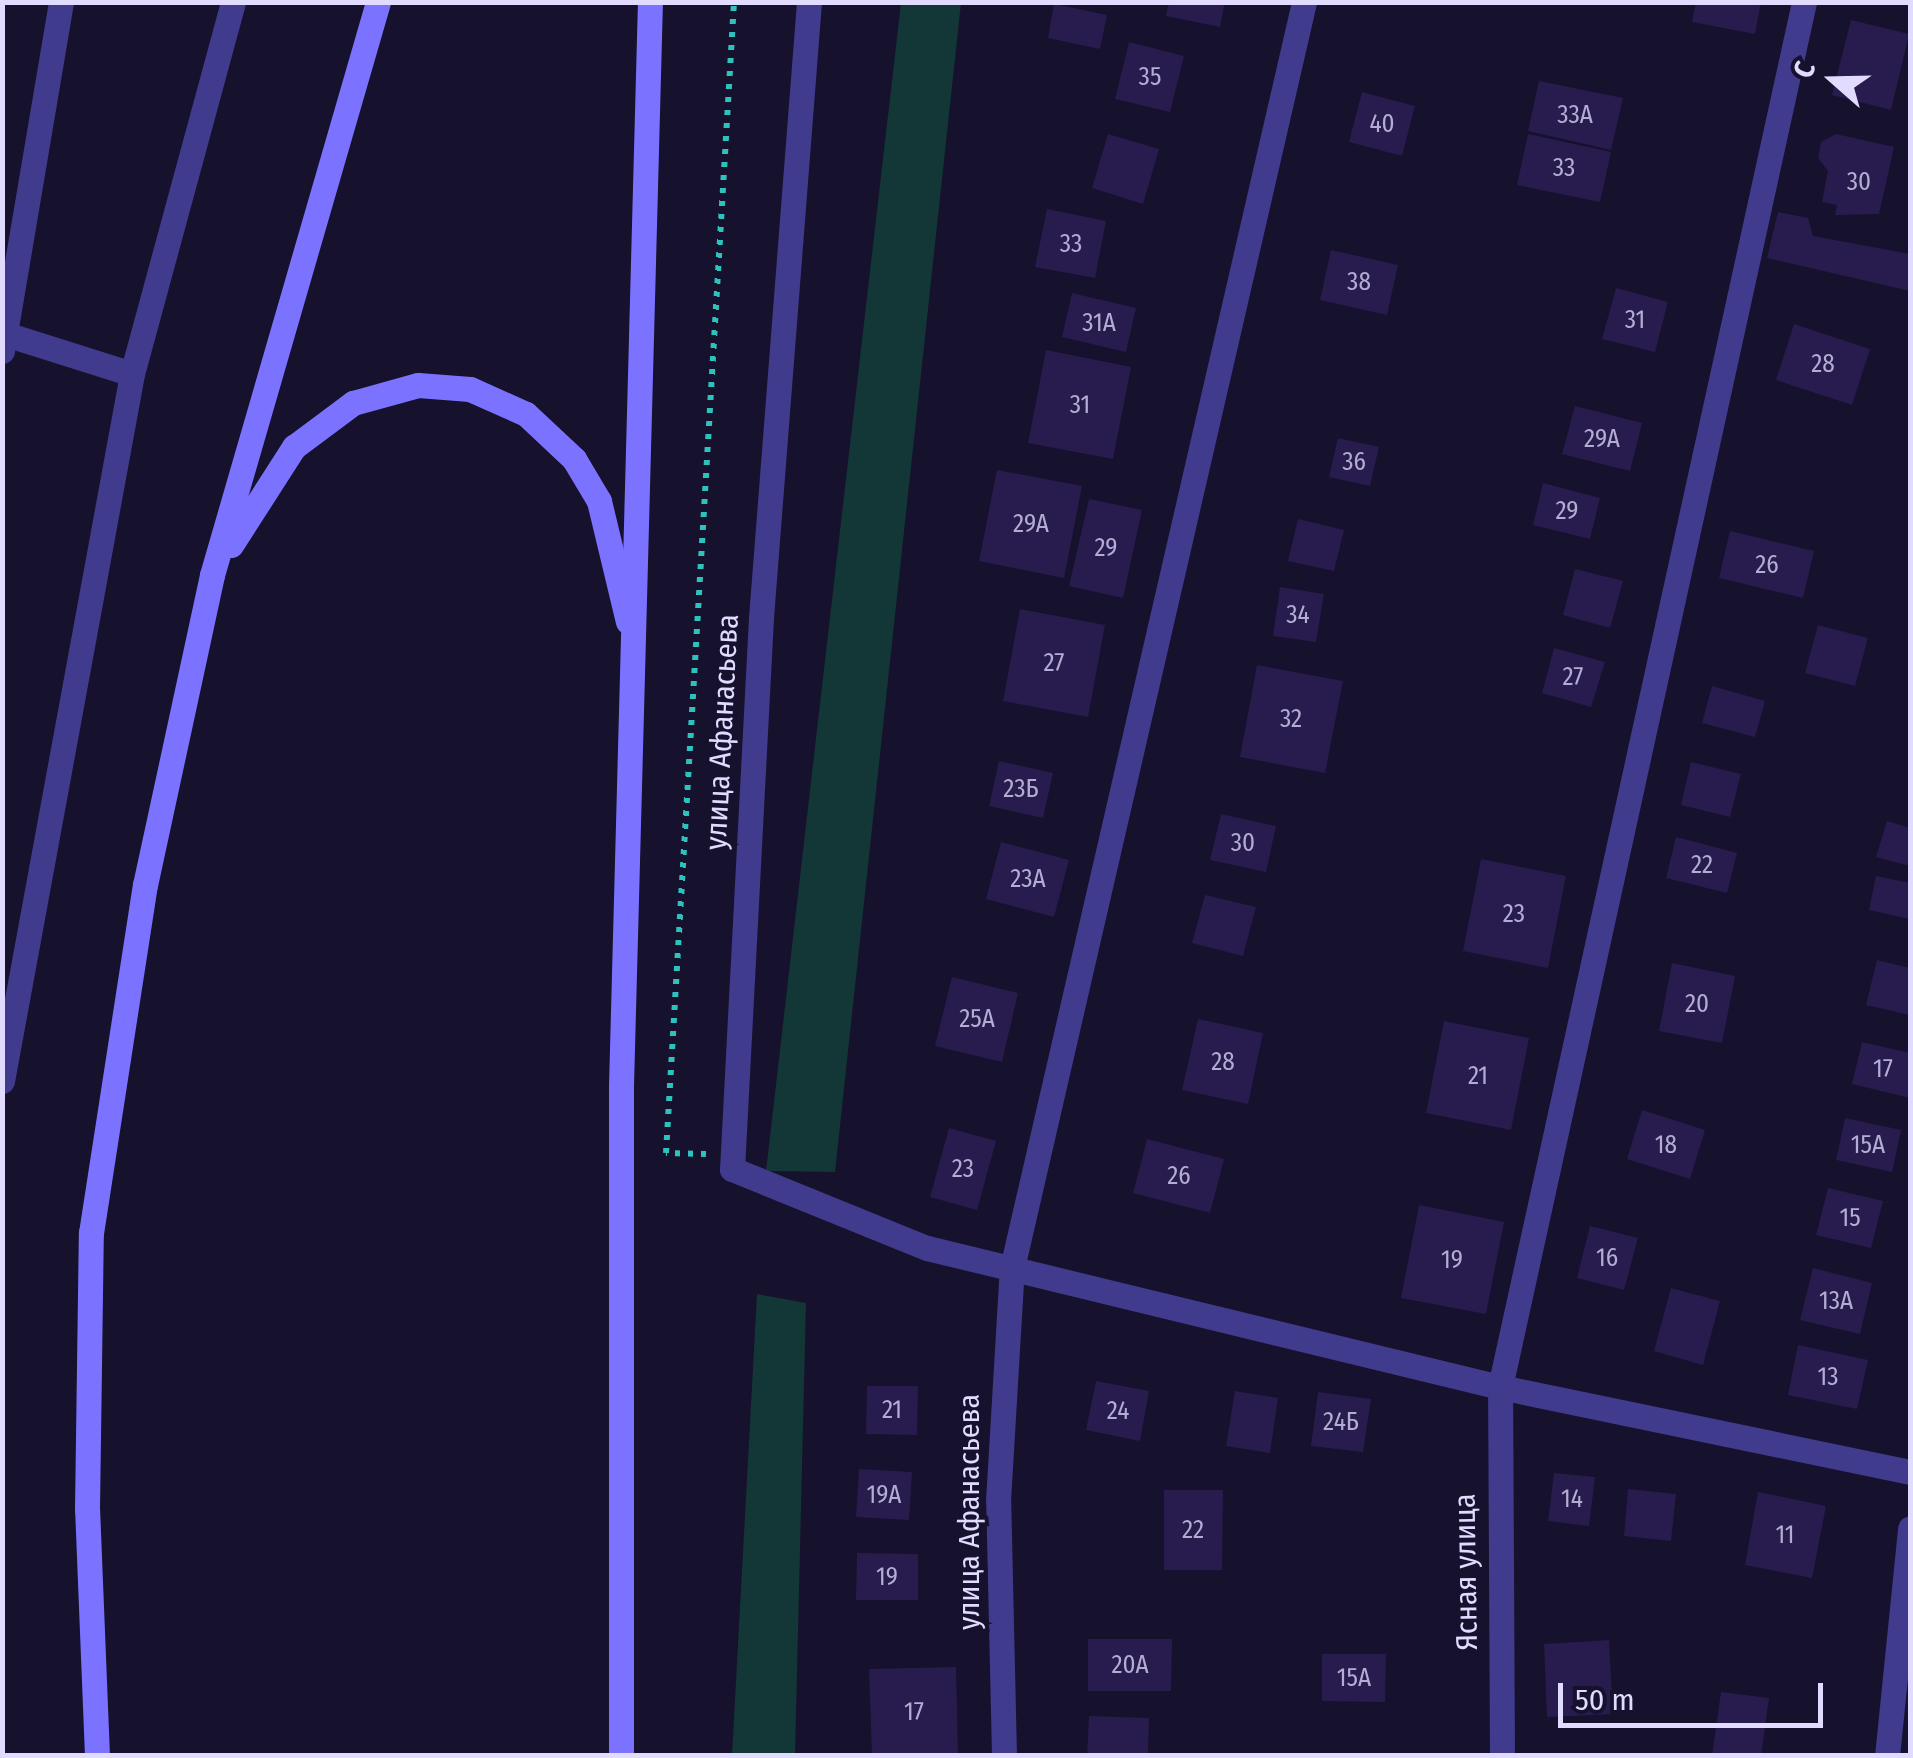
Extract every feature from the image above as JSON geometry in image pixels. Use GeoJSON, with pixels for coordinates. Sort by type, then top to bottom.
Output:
{"type":"FeatureCollection","features":[{"type":"Feature","properties":{"kind":"main road"},"geometry":{"type":"LineString","coordinates":[[97,1756],[87,1509],[91,1233],[145,885],[212,574],[378,2]]}},
{"type":"Feature","properties":{"kind":"main road"},"geometry":{"type":"LineString","coordinates":[[621,1756],[616,1398],[650,2]]}},
{"type":"Feature","properties":{"kind":"main road"},"geometry":{"type":"LineString","coordinates":[[212,574],[294,447],[353,403],[418,385],[470,389],[526,414],[574,460],[599,501],[636,656]]}},
{"type":"Feature","properties":{"kind":"street"},"geometry":{"type":"LineString","coordinates":[[61,2],[4,339],[132,374]]}},
{"type":"Feature","properties":{"kind":"street"},"geometry":{"type":"LineString","coordinates":[[2,1081],[14,927],[132,374],[233,2]]}},
{"type":"Feature","properties":{"kind":"street","name":"улица Афанасьева"},"geometry":{"type":"LineString","coordinates":[[732,1154],[761,618],[809,2]]}},
{"type":"Feature","properties":{"kind":"street","name":"улица Афанасьева"},"geometry":{"type":"LineString","coordinates":[[1004,1756],[998,1502],[1012,1268],[1304,2]]}},
{"type":"Feature","properties":{"kind":"street","name":"Ясная улица"},"geometry":{"type":"LineString","coordinates":[[1502,1756],[1500,1386],[1804,2]]}},
{"type":"Feature","properties":{"kind":"street"},"geometry":{"type":"LineString","coordinates":[[732,1154],[732,1169],[926,1248],[1500,1386],[1910,1472]]}},
{"type":"Feature","properties":{"kind":"street"},"geometry":{"type":"LineString","coordinates":[[1887,1756],[1910,1528]]}},
{"type":"Feature","properties":{"kind":"path"},"geometry":{"type":"LineString","coordinates":[[732,1154],[666,1154],[734,2]]}},
{"type":"Feature","properties":{"kind":"green space"},"geometry":{"type":"Polygon","coordinates":[[[901,3],[961,3],[835,1172],[766,1171],[901,3]]]}},
{"type":"Feature","properties":{"kind":"green space"},"geometry":{"type":"Polygon","coordinates":[[[757,1294],[806,1303],[795,1755],[732,1755],[757,1294]]]}},
{"type":"Feature","properties":{"kind":"building"},"geometry":{"type":"Polygon","coordinates":[[[1169,2],[1225,2],[1220,27],[1166,16],[1169,2]]]}},
{"type":"Feature","properties":{"kind":"building"},"geometry":{"type":"Polygon","coordinates":[[[1696,2],[1761,2],[1755,34],[1692,22],[1696,2]]]}},
{"type":"Feature","properties":{"kind":"building"},"geometry":{"type":"Polygon","coordinates":[[[1054,4],[1107,15],[1100,49],[1048,38],[1054,4]]]}},
{"type":"Feature","properties":{"kind":"building"},"geometry":{"type":"Polygon","coordinates":[[[1851,20],[1909,34],[1891,110],[1832,95],[1851,20]]]}},
{"type":"Feature","properties":{"kind":"building"},"geometry":{"type":"Polygon","coordinates":[[[1129,42],[1184,56],[1170,112],[1115,99],[1129,42]]]}},
{"type":"Feature","properties":{"kind":"building"},"geometry":{"type":"Polygon","coordinates":[[[1539,81],[1623,98],[1611,150],[1528,131],[1539,81]]]}},
{"type":"Feature","properties":{"kind":"building"},"geometry":{"type":"Polygon","coordinates":[[[1362,92],[1415,106],[1402,156],[1349,142],[1362,92]]]}},
{"type":"Feature","properties":{"kind":"building"},"geometry":{"type":"Polygon","coordinates":[[[1108,134],[1159,149],[1143,204],[1092,188],[1108,134]]]}},
{"type":"Feature","properties":{"kind":"building"},"geometry":{"type":"Polygon","coordinates":[[[1528,134],[1611,152],[1600,202],[1517,185],[1528,134]]]}},
{"type":"Feature","properties":{"kind":"building"},"geometry":{"type":"Polygon","coordinates":[[[1836,134],[1894,147],[1879,214],[1835,215],[1837,205],[1822,202],[1828,171],[1818,158],[1821,142],[1836,134]]]}},
{"type":"Feature","properties":{"kind":"building"},"geometry":{"type":"Polygon","coordinates":[[[1047,209],[1106,221],[1095,278],[1035,267],[1047,209]]]}},
{"type":"Feature","properties":{"kind":"building"},"geometry":{"type":"Polygon","coordinates":[[[1778,212],[1808,218],[1813,236],[1910,254],[1910,291],[1767,258],[1778,212]]]}},
{"type":"Feature","properties":{"kind":"building"},"geometry":{"type":"Polygon","coordinates":[[[1331,250],[1398,265],[1387,315],[1320,300],[1331,250]]]}},
{"type":"Feature","properties":{"kind":"building"},"geometry":{"type":"Polygon","coordinates":[[[1616,288],[1668,302],[1655,352],[1602,339],[1616,288]]]}},
{"type":"Feature","properties":{"kind":"building"},"geometry":{"type":"Polygon","coordinates":[[[1072,293],[1136,308],[1126,352],[1062,337],[1072,293]]]}},
{"type":"Feature","properties":{"kind":"building"},"geometry":{"type":"Polygon","coordinates":[[[1794,324],[1870,349],[1852,405],[1776,380],[1794,324]]]}},
{"type":"Feature","properties":{"kind":"building"},"geometry":{"type":"Polygon","coordinates":[[[1046,350],[1131,367],[1113,459],[1028,443],[1046,350]]]}},
{"type":"Feature","properties":{"kind":"building"},"geometry":{"type":"Polygon","coordinates":[[[1575,406],[1642,423],[1630,471],[1562,454],[1575,406]]]}},
{"type":"Feature","properties":{"kind":"building"},"geometry":{"type":"Polygon","coordinates":[[[1338,438],[1379,447],[1370,486],[1329,477],[1338,438]]]}},
{"type":"Feature","properties":{"kind":"building"},"geometry":{"type":"Polygon","coordinates":[[[997,470],[1082,486],[1064,578],[979,561],[997,470]]]}},
{"type":"Feature","properties":{"kind":"building"},"geometry":{"type":"Polygon","coordinates":[[[1543,483],[1600,498],[1590,539],[1533,525],[1543,483]]]}},
{"type":"Feature","properties":{"kind":"building"},"geometry":{"type":"Polygon","coordinates":[[[1089,499],[1142,510],[1123,598],[1069,586],[1089,499]]]}},
{"type":"Feature","properties":{"kind":"building"},"geometry":{"type":"Polygon","coordinates":[[[1298,519],[1344,530],[1334,571],[1288,561],[1298,519]]]}},
{"type":"Feature","properties":{"kind":"building"},"geometry":{"type":"Polygon","coordinates":[[[1730,531],[1814,551],[1803,598],[1719,578],[1730,531]]]}},
{"type":"Feature","properties":{"kind":"building"},"geometry":{"type":"Polygon","coordinates":[[[1575,569],[1623,581],[1610,628],[1563,615],[1575,569]]]}},
{"type":"Feature","properties":{"kind":"building"},"geometry":{"type":"Polygon","coordinates":[[[1280,587],[1324,594],[1316,642],[1273,636],[1280,587]]]}},
{"type":"Feature","properties":{"kind":"building"},"geometry":{"type":"Polygon","coordinates":[[[1020,609],[1105,625],[1088,717],[1003,701],[1020,609]]]}},
{"type":"Feature","properties":{"kind":"building"},"geometry":{"type":"Polygon","coordinates":[[[1818,625],[1868,638],[1855,686],[1805,673],[1818,625]]]}},
{"type":"Feature","properties":{"kind":"building"},"geometry":{"type":"Polygon","coordinates":[[[1554,648],[1605,662],[1591,707],[1542,693],[1554,648]]]}},
{"type":"Feature","properties":{"kind":"building"},"geometry":{"type":"Polygon","coordinates":[[[1257,665],[1343,681],[1325,773],[1240,757],[1257,665]]]}},
{"type":"Feature","properties":{"kind":"building"},"geometry":{"type":"Polygon","coordinates":[[[1712,686],[1765,701],[1755,737],[1702,723],[1712,686]]]}},
{"type":"Feature","properties":{"kind":"building"},"geometry":{"type":"Polygon","coordinates":[[[999,761],[1053,773],[1043,818],[989,806],[999,761]]]}},
{"type":"Feature","properties":{"kind":"building"},"geometry":{"type":"Polygon","coordinates":[[[1691,762],[1741,774],[1730,817],[1681,805],[1691,762]]]}},
{"type":"Feature","properties":{"kind":"building"},"geometry":{"type":"Polygon","coordinates":[[[1221,814],[1276,826],[1266,872],[1210,860],[1221,814]]]}},
{"type":"Feature","properties":{"kind":"building"},"geometry":{"type":"Polygon","coordinates":[[[1887,821],[1910,828],[1910,866],[1876,857],[1887,821]]]}},
{"type":"Feature","properties":{"kind":"building"},"geometry":{"type":"Polygon","coordinates":[[[1676,837],[1737,853],[1727,893],[1666,878],[1676,837]]]}},
{"type":"Feature","properties":{"kind":"building"},"geometry":{"type":"Polygon","coordinates":[[[1001,842],[1069,860],[1054,917],[986,899],[1001,842]]]}},
{"type":"Feature","properties":{"kind":"building"},"geometry":{"type":"Polygon","coordinates":[[[1481,859],[1566,876],[1548,968],[1463,951],[1481,859]]]}},
{"type":"Feature","properties":{"kind":"building"},"geometry":{"type":"Polygon","coordinates":[[[1876,876],[1910,883],[1910,919],[1869,910],[1876,876]]]}},
{"type":"Feature","properties":{"kind":"building"},"geometry":{"type":"Polygon","coordinates":[[[1205,895],[1256,907],[1243,956],[1192,943],[1205,895]]]}},
{"type":"Feature","properties":{"kind":"building"},"geometry":{"type":"Polygon","coordinates":[[[1877,960],[1910,968],[1910,1015],[1866,1005],[1877,960]]]}},
{"type":"Feature","properties":{"kind":"building"},"geometry":{"type":"Polygon","coordinates":[[[1672,963],[1735,976],[1722,1043],[1659,1031],[1672,963]]]}},
{"type":"Feature","properties":{"kind":"building"},"geometry":{"type":"Polygon","coordinates":[[[952,977],[1018,993],[1002,1062],[935,1046],[952,977]]]}},
{"type":"Feature","properties":{"kind":"building"},"geometry":{"type":"Polygon","coordinates":[[[1198,1019],[1263,1033],[1248,1104],[1182,1090],[1198,1019]]]}},
{"type":"Feature","properties":{"kind":"building"},"geometry":{"type":"Polygon","coordinates":[[[1444,1021],[1529,1038],[1511,1130],[1426,1113],[1444,1021]]]}},
{"type":"Feature","properties":{"kind":"building"},"geometry":{"type":"Polygon","coordinates":[[[1862,1042],[1910,1053],[1910,1098],[1852,1084],[1862,1042]]]}},
{"type":"Feature","properties":{"kind":"building"},"geometry":{"type":"Polygon","coordinates":[[[1642,1110],[1705,1130],[1690,1179],[1627,1159],[1642,1110]]]}},
{"type":"Feature","properties":{"kind":"building"},"geometry":{"type":"Polygon","coordinates":[[[1845,1118],[1901,1130],[1892,1172],[1836,1160],[1845,1118]]]}},
{"type":"Feature","properties":{"kind":"building"},"geometry":{"type":"Polygon","coordinates":[[[949,1128],[996,1141],[977,1210],[930,1197],[949,1128]]]}},
{"type":"Feature","properties":{"kind":"building"},"geometry":{"type":"Polygon","coordinates":[[[1147,1139],[1224,1159],[1210,1213],[1133,1193],[1147,1139]]]}},
{"type":"Feature","properties":{"kind":"building"},"geometry":{"type":"Polygon","coordinates":[[[1828,1188],[1883,1201],[1871,1248],[1816,1235],[1828,1188]]]}},
{"type":"Feature","properties":{"kind":"building"},"geometry":{"type":"Polygon","coordinates":[[[1419,1205],[1504,1222],[1486,1314],[1401,1298],[1419,1205]]]}},
{"type":"Feature","properties":{"kind":"building"},"geometry":{"type":"Polygon","coordinates":[[[1590,1226],[1638,1238],[1624,1290],[1577,1278],[1590,1226]]]}},
{"type":"Feature","properties":{"kind":"building"},"geometry":{"type":"Polygon","coordinates":[[[1813,1268],[1872,1283],[1860,1334],[1800,1320],[1813,1268]]]}},
{"type":"Feature","properties":{"kind":"building"},"geometry":{"type":"Polygon","coordinates":[[[1671,1288],[1720,1301],[1703,1365],[1654,1351],[1671,1288]]]}},
{"type":"Feature","properties":{"kind":"building"},"geometry":{"type":"Polygon","coordinates":[[[1798,1345],[1868,1360],[1857,1409],[1788,1395],[1798,1345]]]}},
{"type":"Feature","properties":{"kind":"building"},"geometry":{"type":"Polygon","coordinates":[[[1096,1381],[1149,1391],[1140,1441],[1086,1430],[1096,1381]]]}},
{"type":"Feature","properties":{"kind":"building"},"geometry":{"type":"Polygon","coordinates":[[[867,1386],[918,1386],[917,1435],[866,1434],[867,1386]]]}},
{"type":"Feature","properties":{"kind":"building"},"geometry":{"type":"Polygon","coordinates":[[[1235,1391],[1278,1398],[1270,1453],[1226,1446],[1235,1391]]]}},
{"type":"Feature","properties":{"kind":"building"},"geometry":{"type":"Polygon","coordinates":[[[1318,1392],[1371,1399],[1363,1452],[1311,1446],[1318,1392]]]}},
{"type":"Feature","properties":{"kind":"building"},"geometry":{"type":"Polygon","coordinates":[[[859,1469],[912,1472],[909,1520],[856,1517],[859,1469]]]}},
{"type":"Feature","properties":{"kind":"building"},"geometry":{"type":"Polygon","coordinates":[[[1554,1473],[1595,1477],[1589,1526],[1548,1521],[1554,1473]]]}},
{"type":"Feature","properties":{"kind":"building"},"geometry":{"type":"Polygon","coordinates":[[[1628,1489],[1676,1494],[1671,1541],[1624,1536],[1628,1489]]]}},
{"type":"Feature","properties":{"kind":"building"},"geometry":{"type":"Polygon","coordinates":[[[1164,1490],[1223,1490],[1222,1570],[1164,1570],[1164,1490]]]}},
{"type":"Feature","properties":{"kind":"building"},"geometry":{"type":"Polygon","coordinates":[[[1758,1492],[1826,1506],[1812,1578],[1745,1565],[1758,1492]]]}},
{"type":"Feature","properties":{"kind":"building"},"geometry":{"type":"Polygon","coordinates":[[[857,1553],[918,1554],[918,1600],[856,1600],[857,1553]]]}},
{"type":"Feature","properties":{"kind":"building"},"geometry":{"type":"Polygon","coordinates":[[[1088,1639],[1172,1639],[1171,1691],[1088,1691],[1088,1639]]]}},
{"type":"Feature","properties":{"kind":"building"},"geometry":{"type":"Polygon","coordinates":[[[1609,1640],[1613,1714],[1547,1717],[1544,1644],[1609,1640]]]}},
{"type":"Feature","properties":{"kind":"building"},"geometry":{"type":"Polygon","coordinates":[[[1322,1654],[1386,1654],[1385,1702],[1322,1701],[1322,1654]]]}},
{"type":"Feature","properties":{"kind":"building"},"geometry":{"type":"Polygon","coordinates":[[[956,1667],[958,1756],[872,1756],[869,1669],[956,1667]]]}},
{"type":"Feature","properties":{"kind":"building"},"geometry":{"type":"Polygon","coordinates":[[[1721,1692],[1769,1698],[1761,1756],[1712,1756],[1721,1692]]]}},
{"type":"Feature","properties":{"kind":"building"},"geometry":{"type":"Polygon","coordinates":[[[1089,1716],[1149,1718],[1148,1756],[1087,1756],[1089,1716]]]}}]}
